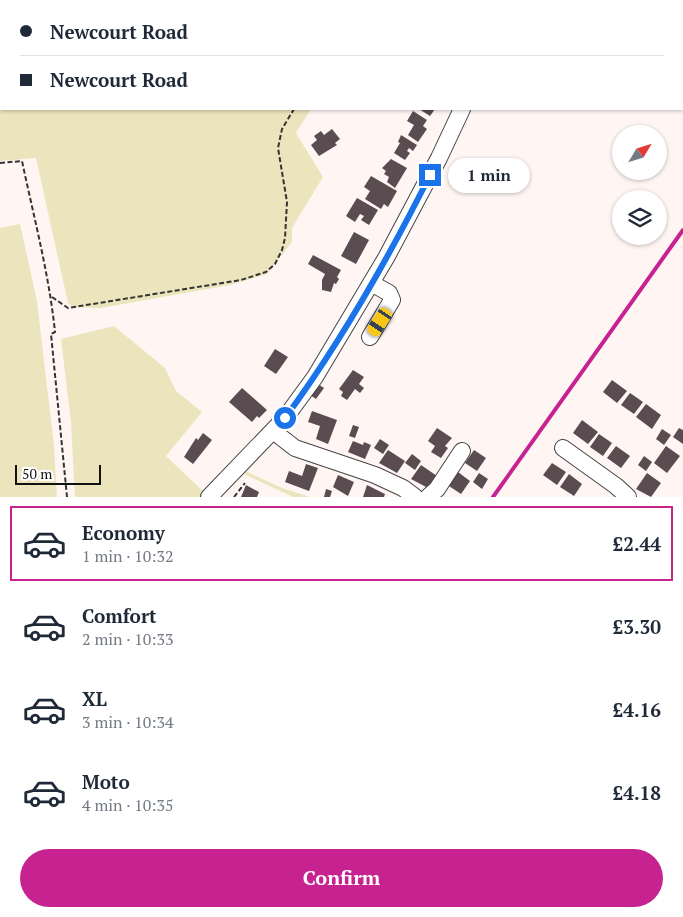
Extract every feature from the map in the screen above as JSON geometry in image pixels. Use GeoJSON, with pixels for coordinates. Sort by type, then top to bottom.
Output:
{"type":"FeatureCollection","features":[{"type":"Feature","properties":{"kind":"street"},"geometry":{"type":"LineString","coordinates":[[210,497],[273,431],[315,377],[413,210],[462,110]]}},
{"type":"Feature","properties":{"kind":"street"},"geometry":{"type":"LineString","coordinates":[[370,337],[392,300],[389,293],[371,283]]}},
{"type":"Feature","properties":{"kind":"street"},"geometry":{"type":"LineString","coordinates":[[273,431],[294,448],[375,475],[403,488],[415,497]]}},
{"type":"Feature","properties":{"kind":"street"},"geometry":{"type":"LineString","coordinates":[[562,448],[616,486],[628,497]]}},
{"type":"Feature","properties":{"kind":"street"},"geometry":{"type":"LineString","coordinates":[[434,491],[462,451]]}},
{"type":"Feature","properties":{"kind":"path"},"geometry":{"type":"LineString","coordinates":[[52,297],[68,308],[241,280],[266,272],[275,264],[285,238],[287,202],[278,148],[282,129],[293,110]]}},
{"type":"Feature","properties":{"kind":"path"},"geometry":{"type":"LineString","coordinates":[[0,163],[22,161],[52,297],[55,332],[51,334],[68,497]]}},
{"type":"Feature","properties":{"kind":"path"},"geometry":{"type":"LineString","coordinates":[[234,497],[245,483]]}},
{"type":"Feature","properties":{"kind":"shaded area"},"geometry":{"type":"Polygon","coordinates":[[[0,110],[310,110],[296,133],[323,177],[292,228],[292,242],[267,274],[230,285],[101,308],[73,307],[68,303],[36,158],[0,161],[0,110]]]}},
{"type":"Feature","properties":{"kind":"shaded area"},"geometry":{"type":"Polygon","coordinates":[[[20,224],[37,301],[54,446],[57,497],[0,497],[0,228],[20,224]]]}},
{"type":"Feature","properties":{"kind":"shaded area"},"geometry":{"type":"Polygon","coordinates":[[[114,326],[165,368],[176,391],[202,412],[166,456],[205,493],[201,497],[75,497],[71,423],[61,339],[114,326]]]}},
{"type":"Feature","properties":{"kind":"shaded area"},"geometry":{"type":"Polygon","coordinates":[[[243,470],[282,488],[310,497],[293,497],[246,475],[243,470]]]}},
{"type":"Feature","properties":{"kind":"building"},"geometry":{"type":"Polygon","coordinates":[[[421,110],[434,110],[430,116],[421,110]]]}},
{"type":"Feature","properties":{"kind":"building"},"geometry":{"type":"Polygon","coordinates":[[[413,111],[427,120],[423,126],[427,129],[418,142],[408,135],[414,125],[407,121],[413,111]]]}},
{"type":"Feature","properties":{"kind":"building"},"geometry":{"type":"Polygon","coordinates":[[[332,129],[340,139],[335,143],[337,145],[319,156],[311,145],[317,140],[314,136],[321,131],[324,135],[332,129]]]}},
{"type":"Feature","properties":{"kind":"building"},"geometry":{"type":"Polygon","coordinates":[[[401,135],[417,145],[413,151],[409,148],[407,151],[410,153],[405,160],[394,153],[400,143],[398,142],[401,135]]]}},
{"type":"Feature","properties":{"kind":"building"},"geometry":{"type":"Polygon","coordinates":[[[391,159],[407,168],[395,188],[387,182],[389,177],[384,174],[386,171],[382,168],[391,159]]]}},
{"type":"Feature","properties":{"kind":"building"},"geometry":{"type":"Polygon","coordinates":[[[371,176],[397,191],[388,207],[384,204],[381,209],[365,199],[370,191],[364,187],[371,176]]]}},
{"type":"Feature","properties":{"kind":"building"},"geometry":{"type":"Polygon","coordinates":[[[357,198],[378,210],[369,225],[361,220],[364,216],[360,214],[355,222],[346,216],[357,198]]]}},
{"type":"Feature","properties":{"kind":"building"},"geometry":{"type":"Polygon","coordinates":[[[354,232],[369,240],[356,264],[341,256],[354,232]]]}},
{"type":"Feature","properties":{"kind":"building"},"geometry":{"type":"Polygon","coordinates":[[[313,255],[341,270],[337,277],[339,279],[336,284],[334,283],[331,292],[322,290],[322,280],[325,274],[308,264],[313,255]]]}},
{"type":"Feature","properties":{"kind":"building"},"geometry":{"type":"Polygon","coordinates":[[[275,349],[288,357],[276,374],[264,366],[275,349]]]}},
{"type":"Feature","properties":{"kind":"building"},"geometry":{"type":"Polygon","coordinates":[[[353,370],[364,377],[359,384],[364,388],[360,393],[355,389],[347,400],[341,396],[343,392],[339,389],[353,370]]]}},
{"type":"Feature","properties":{"kind":"building"},"geometry":{"type":"Polygon","coordinates":[[[612,380],[627,391],[617,403],[603,392],[612,380]]]}},
{"type":"Feature","properties":{"kind":"building"},"geometry":{"type":"Polygon","coordinates":[[[318,384],[324,388],[316,399],[310,395],[318,384]]]}},
{"type":"Feature","properties":{"kind":"building"},"geometry":{"type":"Polygon","coordinates":[[[242,388],[267,410],[259,418],[257,416],[252,422],[229,402],[242,388]]]}},
{"type":"Feature","properties":{"kind":"building"},"geometry":{"type":"Polygon","coordinates":[[[630,393],[643,402],[634,414],[621,405],[630,393]]]}},
{"type":"Feature","properties":{"kind":"building"},"geometry":{"type":"Polygon","coordinates":[[[646,404],[661,415],[652,429],[636,417],[646,404]]]}},
{"type":"Feature","properties":{"kind":"building"},"geometry":{"type":"Polygon","coordinates":[[[312,411],[337,420],[328,444],[316,439],[320,426],[308,422],[312,411]]]}},
{"type":"Feature","properties":{"kind":"building"},"geometry":{"type":"Polygon","coordinates":[[[582,420],[598,432],[588,444],[573,433],[582,420]]]}},
{"type":"Feature","properties":{"kind":"building"},"geometry":{"type":"Polygon","coordinates":[[[353,425],[359,427],[355,438],[349,436],[353,425]]]}},
{"type":"Feature","properties":{"kind":"building"},"geometry":{"type":"Polygon","coordinates":[[[437,428],[452,438],[445,446],[448,448],[441,458],[431,452],[435,446],[428,441],[437,428]]]}},
{"type":"Feature","properties":{"kind":"building"},"geometry":{"type":"Polygon","coordinates":[[[679,428],[683,430],[683,444],[673,437],[679,428]]]}},
{"type":"Feature","properties":{"kind":"building"},"geometry":{"type":"Polygon","coordinates":[[[662,429],[671,435],[664,445],[656,439],[662,429]]]}},
{"type":"Feature","properties":{"kind":"building"},"geometry":{"type":"Polygon","coordinates":[[[203,433],[212,440],[193,464],[184,457],[196,438],[198,440],[203,433]]]}},
{"type":"Feature","properties":{"kind":"building"},"geometry":{"type":"Polygon","coordinates":[[[599,434],[612,443],[603,456],[590,447],[599,434]]]}},
{"type":"Feature","properties":{"kind":"building"},"geometry":{"type":"Polygon","coordinates":[[[380,439],[389,445],[383,454],[374,448],[380,439]]]}},
{"type":"Feature","properties":{"kind":"building"},"geometry":{"type":"Polygon","coordinates":[[[353,441],[363,445],[364,442],[371,445],[365,459],[348,452],[353,441]]]}},
{"type":"Feature","properties":{"kind":"building"},"geometry":{"type":"Polygon","coordinates":[[[616,446],[630,456],[621,468],[607,458],[616,446]]]}},
{"type":"Feature","properties":{"kind":"building"},"geometry":{"type":"Polygon","coordinates":[[[666,446],[680,456],[667,473],[654,463],[666,446]]]}},
{"type":"Feature","properties":{"kind":"building"},"geometry":{"type":"Polygon","coordinates":[[[388,450],[405,461],[397,473],[379,463],[388,450]]]}},
{"type":"Feature","properties":{"kind":"building"},"geometry":{"type":"Polygon","coordinates":[[[474,450],[486,458],[477,471],[465,463],[474,450]]]}},
{"type":"Feature","properties":{"kind":"building"},"geometry":{"type":"Polygon","coordinates":[[[412,454],[421,461],[415,470],[405,463],[412,454]]]}},
{"type":"Feature","properties":{"kind":"building"},"geometry":{"type":"Polygon","coordinates":[[[644,456],[652,462],[646,471],[638,465],[644,456]]]}},
{"type":"Feature","properties":{"kind":"building"},"geometry":{"type":"Polygon","coordinates":[[[552,463],[566,472],[557,485],[543,475],[552,463]]]}},
{"type":"Feature","properties":{"kind":"building"},"geometry":{"type":"Polygon","coordinates":[[[306,464],[318,468],[309,491],[285,482],[289,471],[302,476],[306,464]]]}},
{"type":"Feature","properties":{"kind":"building"},"geometry":{"type":"Polygon","coordinates":[[[421,465],[437,476],[428,488],[411,479],[421,465]]]}},
{"type":"Feature","properties":{"kind":"building"},"geometry":{"type":"Polygon","coordinates":[[[458,472],[470,481],[461,494],[449,486],[458,472]]]}},
{"type":"Feature","properties":{"kind":"building"},"geometry":{"type":"Polygon","coordinates":[[[479,473],[488,479],[482,489],[473,482],[479,473]]]}},
{"type":"Feature","properties":{"kind":"building"},"geometry":{"type":"Polygon","coordinates":[[[647,473],[661,483],[651,497],[636,489],[647,473]]]}},
{"type":"Feature","properties":{"kind":"building"},"geometry":{"type":"Polygon","coordinates":[[[569,474],[582,484],[574,496],[560,487],[569,474]]]}},
{"type":"Feature","properties":{"kind":"building"},"geometry":{"type":"Polygon","coordinates":[[[338,475],[354,482],[348,496],[333,487],[338,475]]]}},
{"type":"Feature","properties":{"kind":"building"},"geometry":{"type":"Polygon","coordinates":[[[246,485],[259,492],[257,497],[241,497],[246,485]]]}},
{"type":"Feature","properties":{"kind":"building"},"geometry":{"type":"Polygon","coordinates":[[[367,485],[385,494],[384,497],[363,497],[367,485]]]}},
{"type":"Feature","properties":{"kind":"building"},"geometry":{"type":"Polygon","coordinates":[[[326,489],[332,491],[330,497],[324,497],[326,489]]]}},
{"type":"Feature","properties":{"kind":"railway"},"geometry":{"type":"LineString","coordinates":[[493,497],[683,230]]}},
{"type":"Feature","properties":{"kind":"route"},"geometry":{"type":"LineString","coordinates":[[285,418],[315,377],[347,325],[413,210],[430,175]]}}]}
